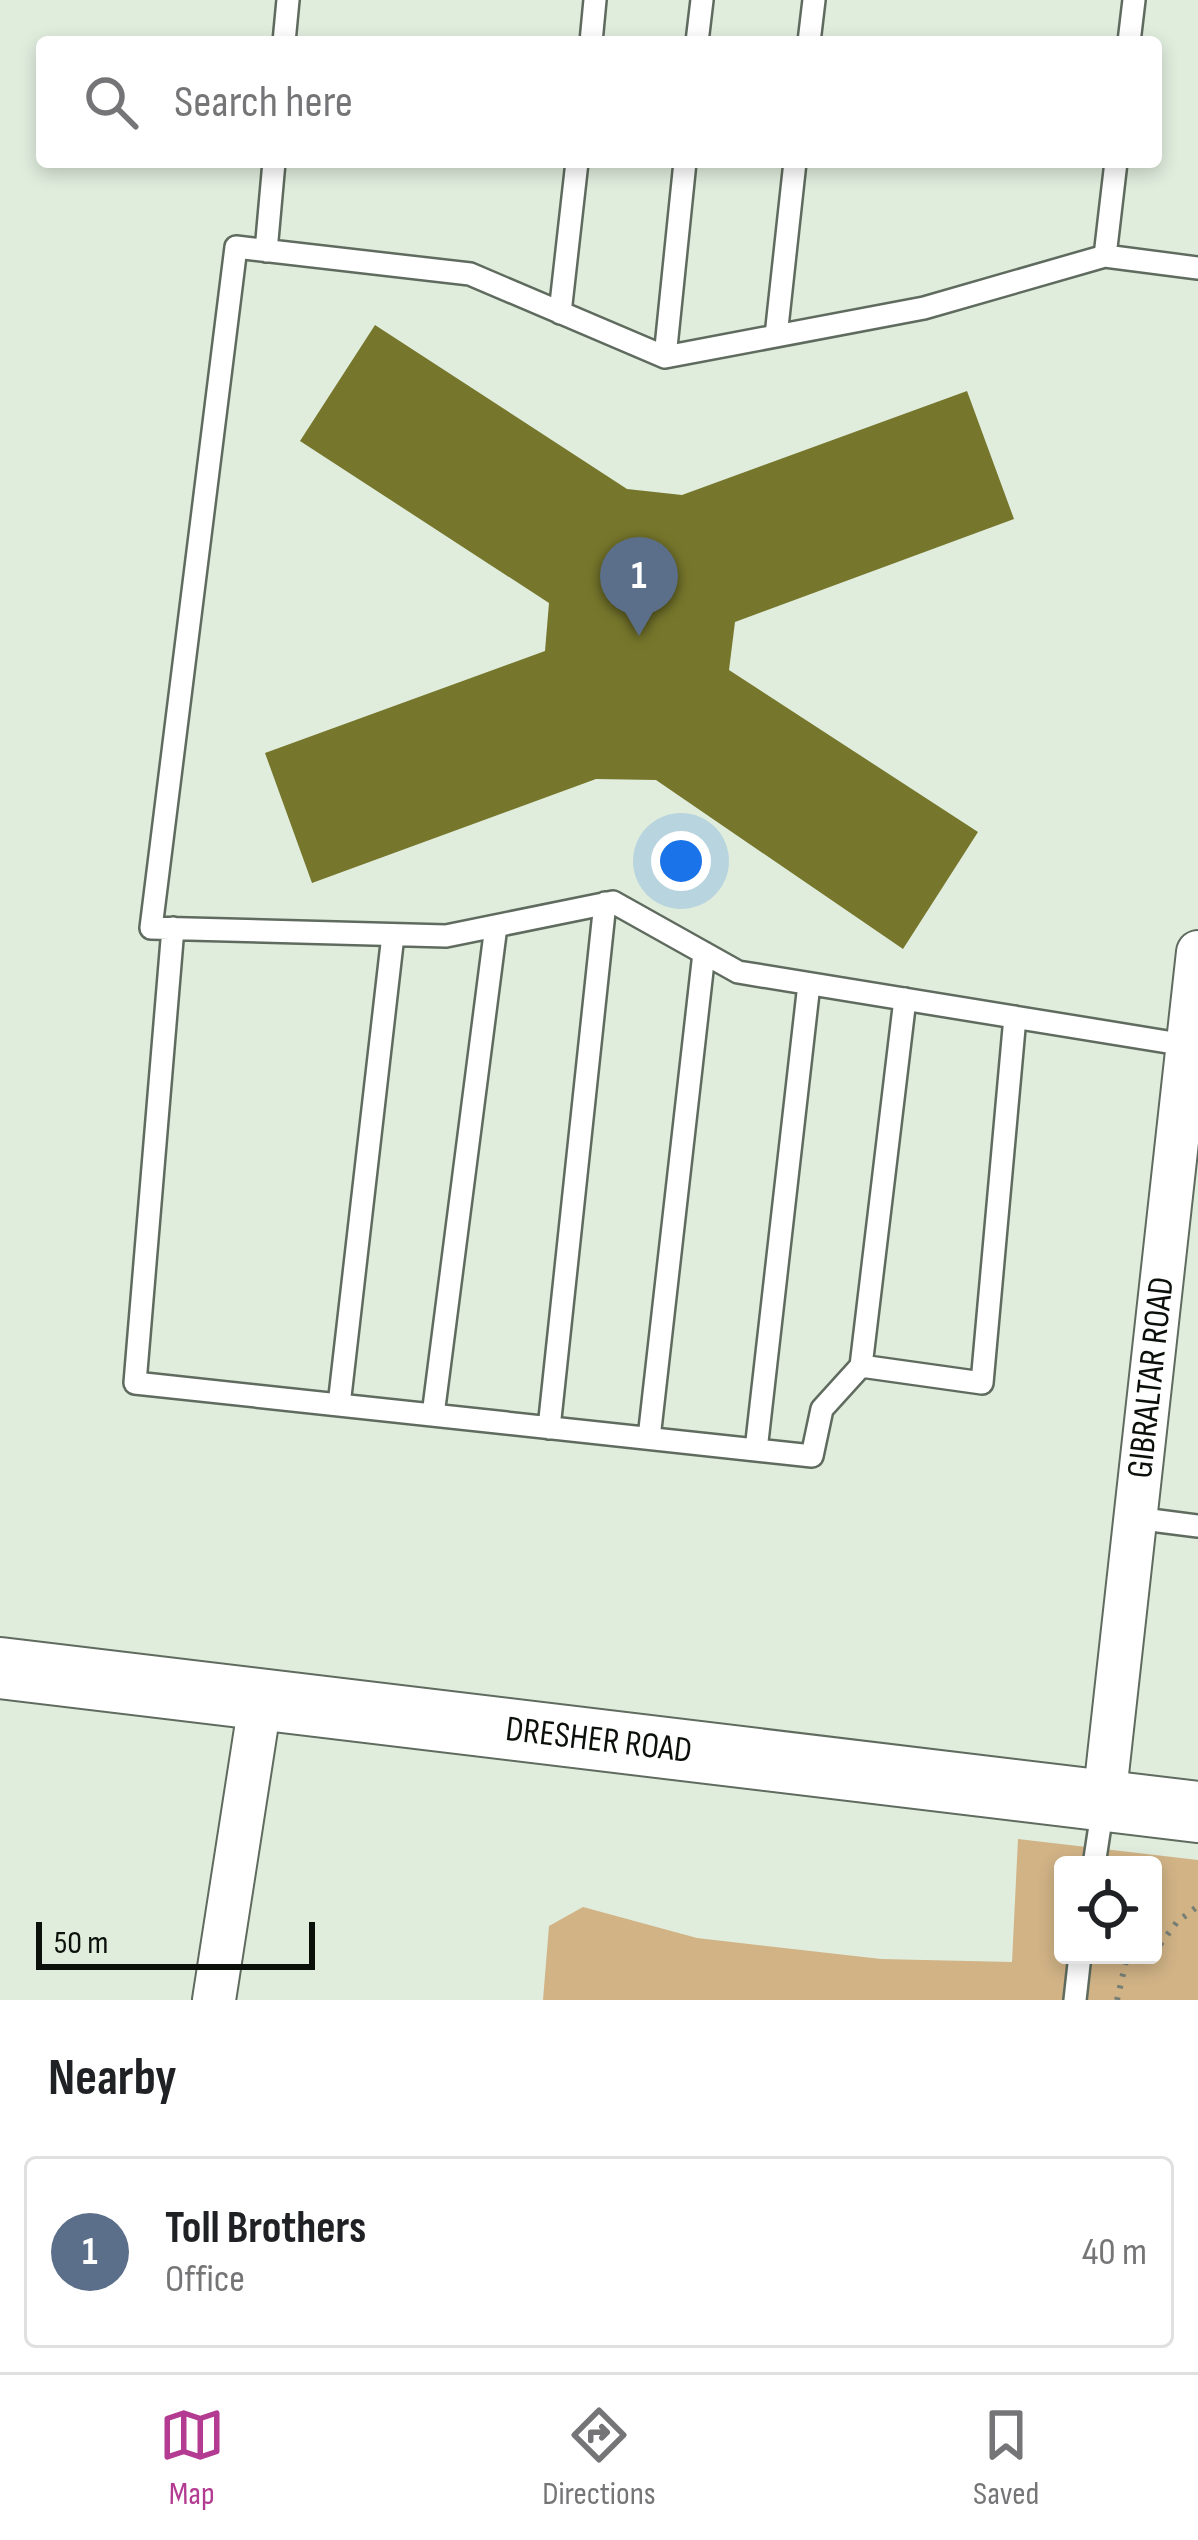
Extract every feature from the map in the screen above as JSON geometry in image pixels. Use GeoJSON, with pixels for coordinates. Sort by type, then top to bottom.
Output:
{"type":"FeatureCollection","features":[{"type":"Feature","properties":{"kind":"main road","name":"DRESHER ROAD"},"geometry":{"type":"LineString","coordinates":[[0,1668],[1198,1812]]}},
{"type":"Feature","properties":{"kind":"street","name":"GIBRALTAR ROAD"},"geometry":{"type":"LineString","coordinates":[[1104,1801],[1193,1046],[1198,952]]}},
{"type":"Feature","properties":{"kind":"street"},"geometry":{"type":"LineString","coordinates":[[214,2000],[261,1697]]}},
{"type":"Feature","properties":{"kind":"lane"},"geometry":{"type":"LineString","coordinates":[[285,36],[288,0]]}},
{"type":"Feature","properties":{"kind":"lane"},"geometry":{"type":"LineString","coordinates":[[592,36],[596,0]]}},
{"type":"Feature","properties":{"kind":"lane"},"geometry":{"type":"LineString","coordinates":[[699,36],[702,0]]}},
{"type":"Feature","properties":{"kind":"lane"},"geometry":{"type":"LineString","coordinates":[[810,36],[814,0]]}},
{"type":"Feature","properties":{"kind":"lane"},"geometry":{"type":"LineString","coordinates":[[1130,36],[1134,0]]}},
{"type":"Feature","properties":{"kind":"lane"},"geometry":{"type":"LineString","coordinates":[[266,250],[273,168]]}},
{"type":"Feature","properties":{"kind":"lane"},"geometry":{"type":"LineString","coordinates":[[560,313],[576,168]]}},
{"type":"Feature","properties":{"kind":"lane"},"geometry":{"type":"LineString","coordinates":[[665,358],[684,168]]}},
{"type":"Feature","properties":{"kind":"lane"},"geometry":{"type":"LineString","coordinates":[[776,336],[794,168]]}},
{"type":"Feature","properties":{"kind":"lane"},"geometry":{"type":"LineString","coordinates":[[1105,256],[1115,168]]}},
{"type":"Feature","properties":{"kind":"lane"},"geometry":{"type":"LineString","coordinates":[[1193,1046],[738,972],[613,902],[446,936],[152,928],[236,247],[470,274],[665,358],[924,308],[1105,256],[1198,268]]}},
{"type":"Feature","properties":{"kind":"lane"},"geometry":{"type":"LineString","coordinates":[[549,1428],[605,903]]}},
{"type":"Feature","properties":{"kind":"lane"},"geometry":{"type":"LineString","coordinates":[[433,1415],[496,926]]}},
{"type":"Feature","properties":{"kind":"lane"},"geometry":{"type":"LineString","coordinates":[[173,928],[135,1383],[812,1456],[823,1409],[860,1366],[905,999]]}},
{"type":"Feature","properties":{"kind":"lane"},"geometry":{"type":"LineString","coordinates":[[339,1405],[393,934]]}},
{"type":"Feature","properties":{"kind":"lane"},"geometry":{"type":"LineString","coordinates":[[649,1438],[704,953]]}},
{"type":"Feature","properties":{"kind":"lane"},"geometry":{"type":"LineString","coordinates":[[756,1450],[809,984]]}},
{"type":"Feature","properties":{"kind":"lane"},"geometry":{"type":"LineString","coordinates":[[860,1366],[982,1383],[1015,1017]]}},
{"type":"Feature","properties":{"kind":"lane"},"geometry":{"type":"LineString","coordinates":[[1135,1518],[1198,1526]]}},
{"type":"Feature","properties":{"kind":"lane"},"geometry":{"type":"LineString","coordinates":[[1095,1856],[1104,1801]]}},
{"type":"Feature","properties":{"kind":"lane"},"geometry":{"type":"LineString","coordinates":[[1075,2000],[1079,1964]]}},
{"type":"Feature","properties":{"kind":"path"},"geometry":{"type":"LineString","coordinates":[[1162,1941],[1198,1906]]}},
{"type":"Feature","properties":{"kind":"path"},"geometry":{"type":"LineString","coordinates":[[1117,2000],[1125,1964]]}},
{"type":"Feature","properties":{"kind":"shaded area"},"geometry":{"type":"Polygon","coordinates":[[[1018,1839],[1198,1860],[1198,2000],[543,2000],[549,1926],[583,1907],[697,1938],[881,1959],[1012,1962],[1018,1839]]]}},
{"type":"Feature","properties":{"kind":"building"},"geometry":{"type":"Polygon","coordinates":[[[375,325],[627,489],[682,495],[967,391],[1014,519],[735,622],[729,670],[978,832],[903,949],[656,780],[596,779],[312,883],[265,753],[545,651],[549,603],[300,441],[375,325]]]}},
{"type":"Feature","properties":{"kind":"place","name":"Toll Brothers"},"geometry":{"type":"Point","coordinates":[639,636]}}]}
